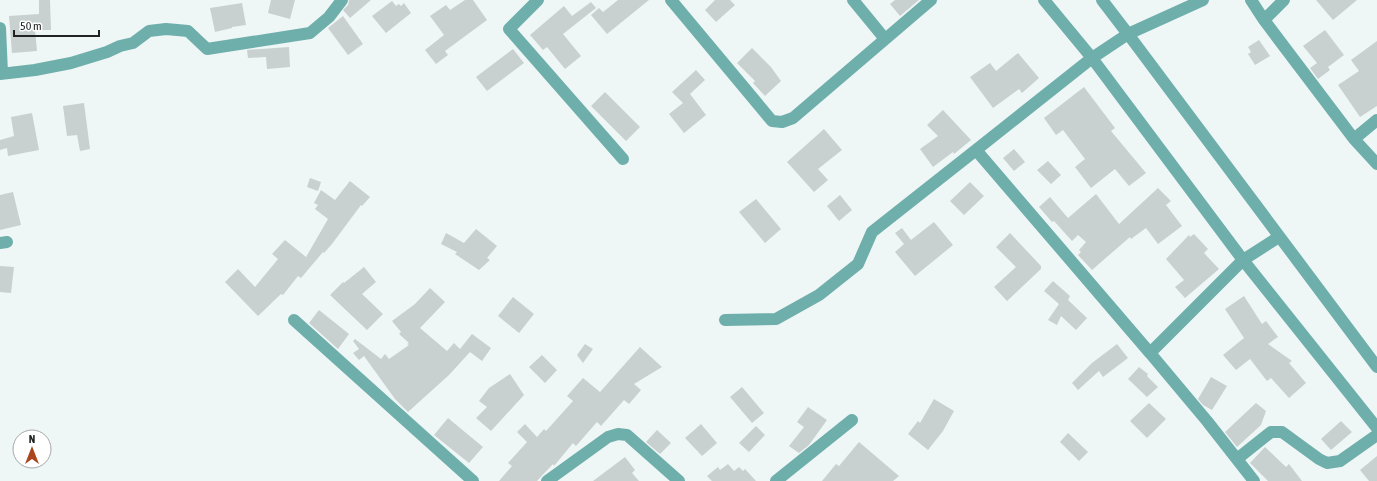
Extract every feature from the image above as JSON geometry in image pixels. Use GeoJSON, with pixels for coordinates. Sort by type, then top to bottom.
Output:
{"type":"FeatureCollection","features":[{"type":"Feature","properties":{"kind":"street"},"geometry":{"type":"LineString","coordinates":[[0,28],[1,74],[35,70],[107,52],[120,46],[133,43],[149,31],[166,29],[188,30],[206,49],[310,33],[328,17],[342,0]]}},
{"type":"Feature","properties":{"kind":"street"},"geometry":{"type":"LineString","coordinates":[[538,0],[509,29],[623,159]]}},
{"type":"Feature","properties":{"kind":"street"},"geometry":{"type":"LineString","coordinates":[[671,0],[772,121],[782,122],[794,118],[931,0]]}},
{"type":"Feature","properties":{"kind":"street"},"geometry":{"type":"LineString","coordinates":[[853,0],[885,39]]}},
{"type":"Feature","properties":{"kind":"street"},"geometry":{"type":"LineString","coordinates":[[1044,0],[1092,58],[1243,260],[1377,428]]}},
{"type":"Feature","properties":{"kind":"street"},"geometry":{"type":"LineString","coordinates":[[1102,0],[1377,367]]}},
{"type":"Feature","properties":{"kind":"street"},"geometry":{"type":"LineString","coordinates":[[725,320],[776,319],[819,295],[858,264],[872,232],[1092,58],[1128,34],[1203,0]]}},
{"type":"Feature","properties":{"kind":"street"},"geometry":{"type":"LineString","coordinates":[[1251,0],[1264,20],[1354,139],[1377,164]]}},
{"type":"Feature","properties":{"kind":"street"},"geometry":{"type":"LineString","coordinates":[[1264,20],[1284,0]]}},
{"type":"Feature","properties":{"kind":"street"},"geometry":{"type":"LineString","coordinates":[[1354,139],[1377,120]]}},
{"type":"Feature","properties":{"kind":"street"},"geometry":{"type":"LineString","coordinates":[[976,150],[1150,353],[1207,421],[1254,481]]}},
{"type":"Feature","properties":{"kind":"street"},"geometry":{"type":"LineString","coordinates":[[1150,353],[1243,260],[1279,237]]}},
{"type":"Feature","properties":{"kind":"street"},"geometry":{"type":"LineString","coordinates":[[294,320],[473,481]]}},
{"type":"Feature","properties":{"kind":"street"},"geometry":{"type":"LineString","coordinates":[[776,481],[852,420]]}},
{"type":"Feature","properties":{"kind":"street"},"geometry":{"type":"LineString","coordinates":[[1237,459],[1271,432],[1282,432],[1319,459],[1328,463],[1340,461],[1377,435]]}},
{"type":"Feature","properties":{"kind":"street"},"geometry":{"type":"LineString","coordinates":[[547,481],[608,437],[618,434],[627,435],[679,481]]}},
{"type":"Feature","properties":{"kind":"building"},"geometry":{"type":"Polygon","coordinates":[[[39,0],[50,0],[51,30],[35,30],[37,51],[12,53],[9,16],[39,14],[39,0]]]}},
{"type":"Feature","properties":{"kind":"building"},"geometry":{"type":"Polygon","coordinates":[[[271,0],[295,0],[290,19],[268,13],[271,0]]]}},
{"type":"Feature","properties":{"kind":"building"},"geometry":{"type":"Polygon","coordinates":[[[349,0],[371,0],[350,18],[343,10],[348,5],[349,0]]]}},
{"type":"Feature","properties":{"kind":"building"},"geometry":{"type":"Polygon","coordinates":[[[465,0],[473,0],[487,20],[445,51],[448,55],[436,64],[425,50],[444,35],[430,16],[446,5],[450,10],[465,0]]]}},
{"type":"Feature","properties":{"kind":"building"},"geometry":{"type":"Polygon","coordinates":[[[618,0],[649,0],[607,34],[591,15],[599,8],[603,12],[618,0]]]}},
{"type":"Feature","properties":{"kind":"building"},"geometry":{"type":"Polygon","coordinates":[[[715,0],[730,0],[735,5],[716,22],[705,10],[715,0]]]}},
{"type":"Feature","properties":{"kind":"building"},"geometry":{"type":"Polygon","coordinates":[[[895,0],[919,0],[900,16],[890,4],[895,0]]]}},
{"type":"Feature","properties":{"kind":"building"},"geometry":{"type":"Polygon","coordinates":[[[1316,0],[1357,0],[1333,20],[1316,0]]]}},
{"type":"Feature","properties":{"kind":"building"},"geometry":{"type":"Polygon","coordinates":[[[392,1],[396,6],[399,4],[401,6],[404,3],[411,13],[386,33],[372,16],[392,1]]]}},
{"type":"Feature","properties":{"kind":"building"},"geometry":{"type":"Polygon","coordinates":[[[591,2],[596,8],[563,34],[581,56],[565,69],[547,47],[543,50],[530,35],[564,6],[572,16],[591,2]]]}},
{"type":"Feature","properties":{"kind":"building"},"geometry":{"type":"Polygon","coordinates":[[[242,3],[246,25],[215,32],[210,8],[242,3]]]}},
{"type":"Feature","properties":{"kind":"building"},"geometry":{"type":"Polygon","coordinates":[[[343,16],[363,44],[348,55],[328,28],[343,16]]]}},
{"type":"Feature","properties":{"kind":"building"},"geometry":{"type":"Polygon","coordinates":[[[1325,30],[1344,55],[1328,67],[1330,70],[1318,79],[1310,68],[1317,63],[1303,46],[1325,30]]]}},
{"type":"Feature","properties":{"kind":"building"},"geometry":{"type":"Polygon","coordinates":[[[1259,40],[1270,56],[1255,65],[1248,54],[1251,52],[1248,47],[1259,40]]]}},
{"type":"Feature","properties":{"kind":"building"},"geometry":{"type":"Polygon","coordinates":[[[1377,41],[1377,106],[1360,117],[1338,85],[1359,71],[1351,60],[1377,41]]]}},
{"type":"Feature","properties":{"kind":"building"},"geometry":{"type":"Polygon","coordinates":[[[289,47],[290,67],[267,69],[266,57],[248,58],[247,50],[289,47]]]}},
{"type":"Feature","properties":{"kind":"building"},"geometry":{"type":"Polygon","coordinates":[[[752,48],[771,67],[781,81],[765,96],[753,83],[755,81],[737,63],[752,48]]]}},
{"type":"Feature","properties":{"kind":"building"},"geometry":{"type":"Polygon","coordinates":[[[513,49],[524,63],[487,91],[476,77],[513,49]]]}},
{"type":"Feature","properties":{"kind":"building"},"geometry":{"type":"Polygon","coordinates":[[[1018,53],[1039,78],[1022,93],[1019,89],[993,108],[970,77],[990,63],[996,71],[1018,53]]]}},
{"type":"Feature","properties":{"kind":"building"},"geometry":{"type":"Polygon","coordinates":[[[696,70],[705,80],[690,94],[706,115],[684,133],[669,114],[683,103],[672,92],[696,70]]]}},
{"type":"Feature","properties":{"kind":"building"},"geometry":{"type":"Polygon","coordinates":[[[1084,87],[1115,128],[1111,131],[1146,173],[1129,186],[1115,169],[1091,188],[1075,167],[1085,159],[1063,130],[1056,135],[1044,118],[1084,87]]]}},
{"type":"Feature","properties":{"kind":"building"},"geometry":{"type":"Polygon","coordinates":[[[605,92],[640,127],[626,141],[591,106],[605,92]]]}},
{"type":"Feature","properties":{"kind":"building"},"geometry":{"type":"Polygon","coordinates":[[[84,103],[90,149],[80,151],[77,135],[67,136],[63,106],[84,103]]]}},
{"type":"Feature","properties":{"kind":"building"},"geometry":{"type":"Polygon","coordinates":[[[943,110],[971,140],[954,154],[953,152],[933,167],[920,149],[938,136],[927,125],[943,110]]]}},
{"type":"Feature","properties":{"kind":"building"},"geometry":{"type":"Polygon","coordinates":[[[32,113],[39,150],[8,156],[7,148],[0,150],[0,140],[14,136],[11,117],[32,113]]]}},
{"type":"Feature","properties":{"kind":"building"},"geometry":{"type":"Polygon","coordinates":[[[824,129],[842,150],[818,169],[828,180],[814,192],[787,162],[824,129]]]}},
{"type":"Feature","properties":{"kind":"building"},"geometry":{"type":"Polygon","coordinates":[[[1014,149],[1025,162],[1014,171],[1003,158],[1014,149]]]}},
{"type":"Feature","properties":{"kind":"building"},"geometry":{"type":"Polygon","coordinates":[[[1048,161],[1061,175],[1051,184],[1037,170],[1048,161]]]}},
{"type":"Feature","properties":{"kind":"building"},"geometry":{"type":"Polygon","coordinates":[[[310,178],[321,182],[318,191],[307,187],[310,178]]]}},
{"type":"Feature","properties":{"kind":"building"},"geometry":{"type":"Polygon","coordinates":[[[350,181],[370,197],[362,206],[361,205],[332,244],[324,253],[323,252],[301,278],[298,276],[283,295],[281,294],[258,316],[225,282],[238,269],[255,287],[278,259],[272,254],[285,240],[306,257],[328,219],[315,209],[318,205],[314,203],[321,190],[335,200],[350,181]]]}},
{"type":"Feature","properties":{"kind":"building"},"geometry":{"type":"Polygon","coordinates":[[[970,182],[984,196],[964,215],[950,201],[970,182]]]}},
{"type":"Feature","properties":{"kind":"building"},"geometry":{"type":"Polygon","coordinates":[[[1158,188],[1171,201],[1166,205],[1182,226],[1158,244],[1146,228],[1131,239],[1130,237],[1092,270],[1078,255],[1081,252],[1079,250],[1086,242],[1078,235],[1072,241],[1039,207],[1050,197],[1068,218],[1096,194],[1119,224],[1158,188]]]}},
{"type":"Feature","properties":{"kind":"building"},"geometry":{"type":"Polygon","coordinates":[[[13,192],[21,225],[0,230],[0,195],[13,192]]]}},
{"type":"Feature","properties":{"kind":"building"},"geometry":{"type":"Polygon","coordinates":[[[840,195],[852,210],[839,221],[827,206],[840,195]]]}},
{"type":"Feature","properties":{"kind":"building"},"geometry":{"type":"Polygon","coordinates":[[[756,199],[781,229],[765,243],[739,212],[756,199]]]}},
{"type":"Feature","properties":{"kind":"building"},"geometry":{"type":"Polygon","coordinates":[[[934,222],[953,245],[915,276],[895,252],[904,244],[895,233],[902,228],[911,240],[934,222]]]}},
{"type":"Feature","properties":{"kind":"building"},"geometry":{"type":"Polygon","coordinates":[[[476,229],[497,246],[487,258],[490,260],[479,270],[455,254],[457,252],[441,244],[446,233],[464,243],[476,229]]]}},
{"type":"Feature","properties":{"kind":"building"},"geometry":{"type":"Polygon","coordinates":[[[1010,233],[1041,266],[1041,269],[1007,301],[994,287],[1016,267],[996,247],[1010,233]]]}},
{"type":"Feature","properties":{"kind":"building"},"geometry":{"type":"Polygon","coordinates":[[[1194,234],[1208,249],[1204,253],[1219,269],[1185,298],[1175,287],[1184,280],[1166,259],[1189,235],[1190,237],[1194,234]]]}},
{"type":"Feature","properties":{"kind":"building"},"geometry":{"type":"Polygon","coordinates":[[[0,266],[14,267],[11,293],[0,292],[0,266]]]}},
{"type":"Feature","properties":{"kind":"building"},"geometry":{"type":"Polygon","coordinates":[[[364,267],[376,282],[362,294],[383,314],[367,330],[330,295],[343,282],[344,283],[364,267]]]}},
{"type":"Feature","properties":{"kind":"building"},"geometry":{"type":"Polygon","coordinates":[[[1053,281],[1070,296],[1068,300],[1087,318],[1076,330],[1061,316],[1057,325],[1048,320],[1059,304],[1044,291],[1053,281]]]}},
{"type":"Feature","properties":{"kind":"building"},"geometry":{"type":"Polygon","coordinates":[[[430,288],[445,302],[420,328],[447,351],[454,343],[460,349],[472,334],[491,348],[482,361],[470,352],[449,375],[408,412],[395,399],[364,356],[359,360],[353,353],[359,349],[353,341],[355,339],[381,359],[385,354],[389,359],[409,345],[407,344],[409,343],[399,334],[401,332],[392,321],[415,304],[430,288]]]}},
{"type":"Feature","properties":{"kind":"building"},"geometry":{"type":"Polygon","coordinates":[[[1244,296],[1262,324],[1266,321],[1278,337],[1268,344],[1292,361],[1289,363],[1306,383],[1289,398],[1271,378],[1267,381],[1250,359],[1236,370],[1223,355],[1244,338],[1225,309],[1244,296]]]}},
{"type":"Feature","properties":{"kind":"building"},"geometry":{"type":"Polygon","coordinates":[[[513,297],[534,314],[519,333],[498,316],[513,297]]]}},
{"type":"Feature","properties":{"kind":"building"},"geometry":{"type":"Polygon","coordinates":[[[319,310],[349,334],[338,349],[309,323],[319,310]]]}},
{"type":"Feature","properties":{"kind":"building"},"geometry":{"type":"Polygon","coordinates":[[[585,344],[593,349],[583,363],[577,355],[585,344]]]}},
{"type":"Feature","properties":{"kind":"building"},"geometry":{"type":"Polygon","coordinates":[[[1117,344],[1128,358],[1103,377],[1099,371],[1078,390],[1072,383],[1092,363],[1117,344]]]}},
{"type":"Feature","properties":{"kind":"building"},"geometry":{"type":"Polygon","coordinates":[[[640,347],[662,367],[634,384],[641,390],[629,404],[624,400],[601,426],[597,422],[576,446],[573,443],[554,466],[553,464],[537,481],[499,481],[512,466],[508,463],[527,442],[517,432],[525,424],[537,437],[544,429],[546,431],[573,401],[567,396],[583,378],[600,392],[640,347]]]}},
{"type":"Feature","properties":{"kind":"building"},"geometry":{"type":"Polygon","coordinates":[[[542,355],[557,370],[545,383],[529,367],[542,355]]]}},
{"type":"Feature","properties":{"kind":"building"},"geometry":{"type":"Polygon","coordinates":[[[1139,367],[1148,374],[1147,376],[1158,387],[1147,397],[1128,379],[1139,367]]]}},
{"type":"Feature","properties":{"kind":"building"},"geometry":{"type":"Polygon","coordinates":[[[510,374],[524,395],[491,431],[476,418],[487,407],[479,401],[489,388],[510,374]]]}},
{"type":"Feature","properties":{"kind":"building"},"geometry":{"type":"Polygon","coordinates":[[[1211,377],[1227,386],[1212,410],[1203,405],[1198,399],[1211,377]]]}},
{"type":"Feature","properties":{"kind":"building"},"geometry":{"type":"Polygon","coordinates":[[[742,387],[764,413],[752,423],[730,397],[742,387]]]}},
{"type":"Feature","properties":{"kind":"building"},"geometry":{"type":"Polygon","coordinates":[[[934,399],[954,411],[943,431],[928,450],[908,434],[918,421],[920,423],[934,399]]]}},
{"type":"Feature","properties":{"kind":"building"},"geometry":{"type":"Polygon","coordinates":[[[1149,403],[1166,419],[1147,438],[1130,421],[1149,403]]]}},
{"type":"Feature","properties":{"kind":"building"},"geometry":{"type":"Polygon","coordinates":[[[1256,403],[1266,411],[1261,425],[1237,447],[1225,432],[1256,403]]]}},
{"type":"Feature","properties":{"kind":"building"},"geometry":{"type":"Polygon","coordinates":[[[808,407],[827,420],[809,445],[799,453],[789,446],[804,427],[797,422],[808,407]]]}},
{"type":"Feature","properties":{"kind":"building"},"geometry":{"type":"Polygon","coordinates":[[[448,418],[483,447],[469,463],[434,435],[448,418]]]}},
{"type":"Feature","properties":{"kind":"building"},"geometry":{"type":"Polygon","coordinates":[[[1341,421],[1352,432],[1331,450],[1321,439],[1341,421]]]}},
{"type":"Feature","properties":{"kind":"building"},"geometry":{"type":"Polygon","coordinates":[[[701,424],[717,443],[702,456],[685,438],[701,424]]]}},
{"type":"Feature","properties":{"kind":"building"},"geometry":{"type":"Polygon","coordinates":[[[756,426],[765,435],[749,452],[739,443],[756,426]]]}},
{"type":"Feature","properties":{"kind":"building"},"geometry":{"type":"Polygon","coordinates":[[[657,430],[671,443],[660,454],[646,442],[657,430]]]}},
{"type":"Feature","properties":{"kind":"building"},"geometry":{"type":"Polygon","coordinates":[[[1068,433],[1088,452],[1079,461],[1060,442],[1068,433]]]}},
{"type":"Feature","properties":{"kind":"building"},"geometry":{"type":"Polygon","coordinates":[[[859,442],[899,476],[893,481],[822,481],[836,464],[839,466],[859,442]]]}},
{"type":"Feature","properties":{"kind":"building"},"geometry":{"type":"Polygon","coordinates":[[[1265,447],[1286,467],[1289,464],[1302,481],[1268,481],[1250,463],[1265,447]]]}},
{"type":"Feature","properties":{"kind":"building"},"geometry":{"type":"Polygon","coordinates":[[[1377,456],[1377,481],[1369,481],[1360,470],[1377,456]]]}},
{"type":"Feature","properties":{"kind":"building"},"geometry":{"type":"Polygon","coordinates":[[[625,457],[635,470],[632,473],[639,481],[593,481],[625,457]]]}},
{"type":"Feature","properties":{"kind":"building"},"geometry":{"type":"Polygon","coordinates":[[[728,464],[734,471],[739,467],[743,471],[745,469],[756,481],[712,481],[707,476],[718,467],[720,470],[728,464]]]}}]}
